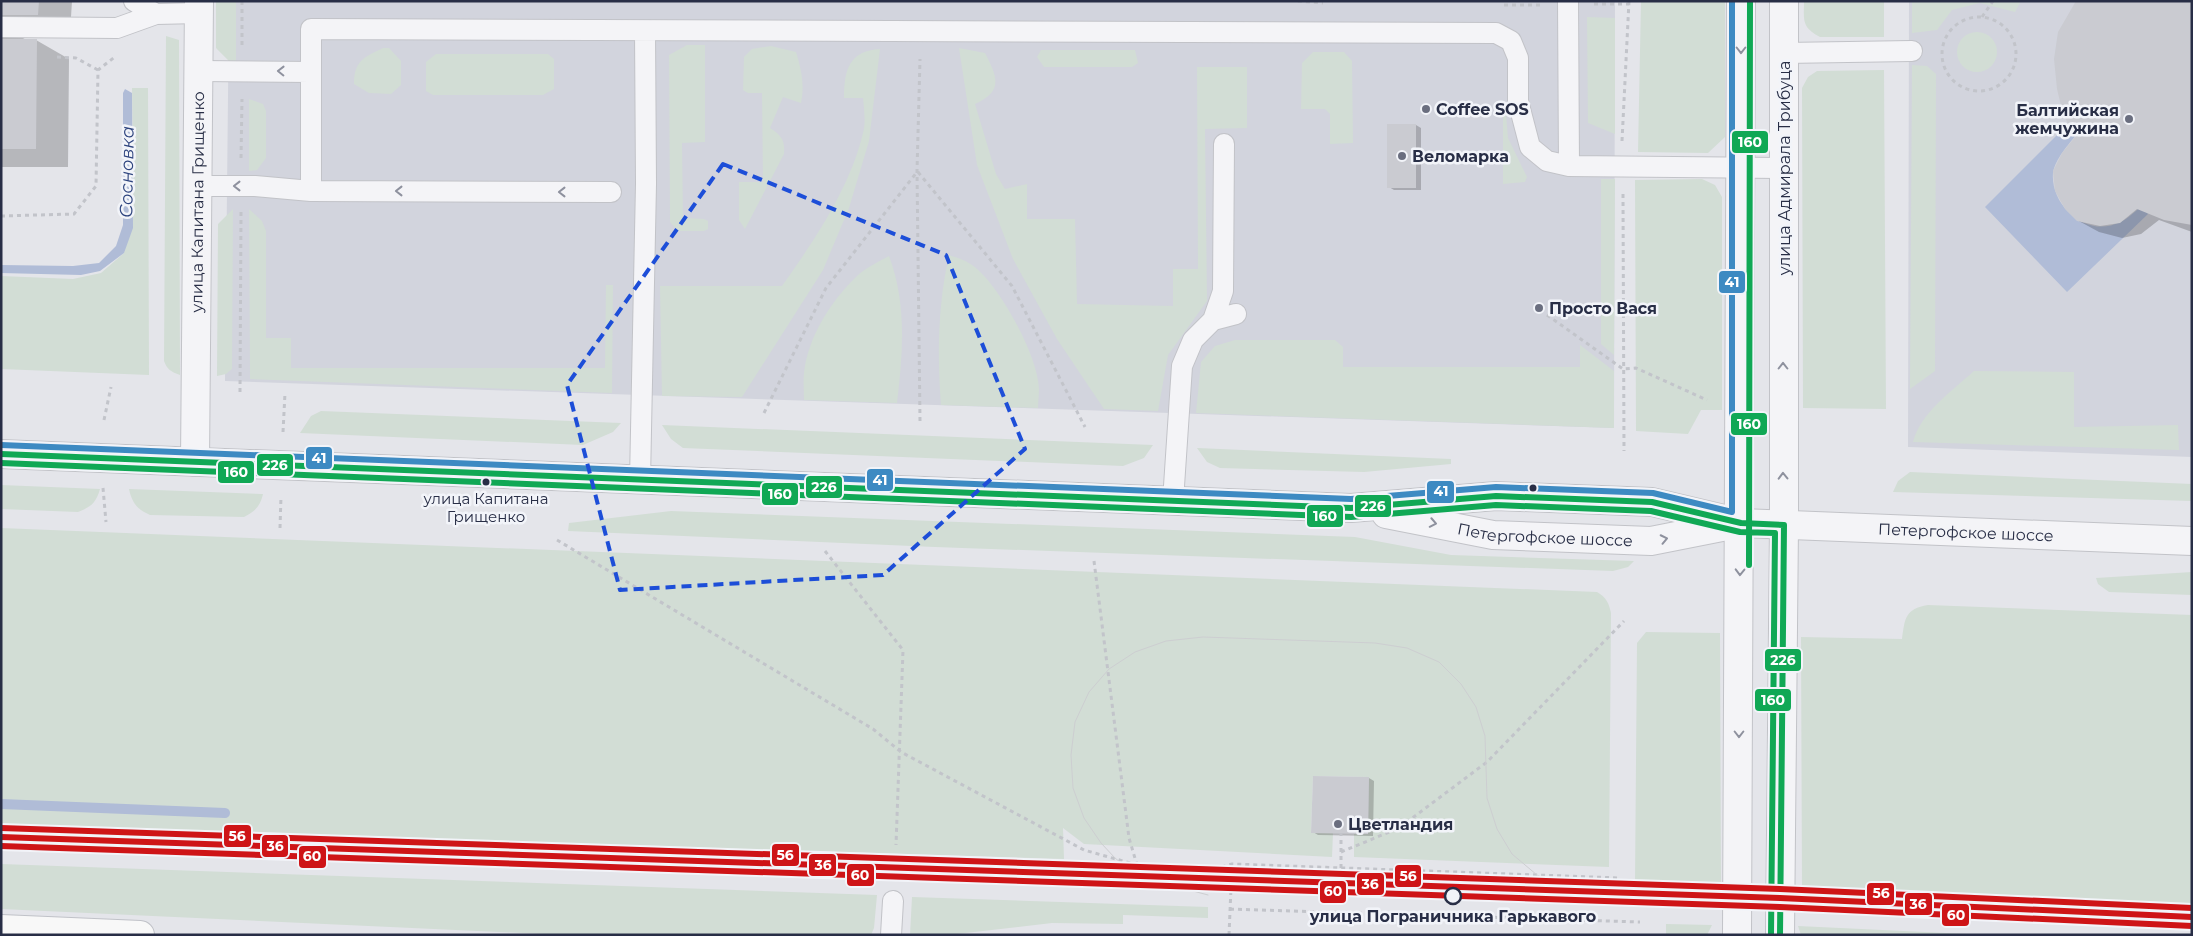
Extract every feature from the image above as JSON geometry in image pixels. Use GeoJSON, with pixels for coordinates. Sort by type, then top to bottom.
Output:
{"type":"FeatureCollection","features":[{"type":"Feature","properties":{"kind":"main road"},"geometry":{"type":"LineString","coordinates":[[1,929],[140,935]]}},
{"type":"Feature","properties":{"kind":"street"},"geometry":{"type":"LineString","coordinates":[[1737,935],[1741,1]]}},
{"type":"Feature","properties":{"kind":"street","name":"улица Адмирала Трибуца"},"geometry":{"type":"LineString","coordinates":[[1780,935],[1784,524],[1784,1]]}},
{"type":"Feature","properties":{"kind":"street","name":"улица Капитана Грищенко"},"geometry":{"type":"LineString","coordinates":[[195,462],[199,7]]}},
{"type":"Feature","properties":{"kind":"street","name":"Петергофское шоссе"},"geometry":{"type":"LineString","coordinates":[[1,454],[1350,508],[1496,496],[1652,502],[1740,523],[2192,541]]}},
{"type":"Feature","properties":{"kind":"street","name":"Петергофское шоссе"},"geometry":{"type":"LineString","coordinates":[[1350,508],[1493,534],[1617,540],[1651,541],[1740,523]]}},
{"type":"Feature","properties":{"kind":"lane"},"geometry":{"type":"LineString","coordinates":[[134,1],[156,14]]}},
{"type":"Feature","properties":{"kind":"lane"},"geometry":{"type":"LineString","coordinates":[[1568,3],[1569,166]]}},
{"type":"Feature","properties":{"kind":"lane"},"geometry":{"type":"LineString","coordinates":[[1,27],[117,28],[156,14],[199,7]]}},
{"type":"Feature","properties":{"kind":"lane"},"geometry":{"type":"LineString","coordinates":[[310,191],[311,29],[1496,33],[1512,41],[1518,58],[1518,101],[1530,147],[1547,161],[1569,166],[1784,168]]}},
{"type":"Feature","properties":{"kind":"lane"},"geometry":{"type":"LineString","coordinates":[[640,480],[646,184],[645,31]]}},
{"type":"Feature","properties":{"kind":"lane"},"geometry":{"type":"LineString","coordinates":[[1784,53],[1912,52]]}},
{"type":"Feature","properties":{"kind":"lane"},"geometry":{"type":"LineString","coordinates":[[199,72],[310,72]]}},
{"type":"Feature","properties":{"kind":"lane"},"geometry":{"type":"LineString","coordinates":[[1173,501],[1182,366],[1193,340],[1213,320],[1223,291],[1224,144]]}},
{"type":"Feature","properties":{"kind":"lane"},"geometry":{"type":"LineString","coordinates":[[198,186],[255,186],[310,191],[611,192]]}},
{"type":"Feature","properties":{"kind":"lane"},"geometry":{"type":"LineString","coordinates":[[1213,320],[1236,314]]}},
{"type":"Feature","properties":{"kind":"lane"},"geometry":{"type":"LineString","coordinates":[[891,935],[893,902]]}},
{"type":"Feature","properties":{"kind":"path"},"geometry":{"type":"LineString","coordinates":[[1982,16],[1996,20],[2008,30],[2015,43],[2016,56],[2013,72],[2003,83],[1990,90],[1976,92],[1962,88],[1950,79],[1943,66],[1941,51],[1945,37],[1954,25],[1967,18],[1982,16],[1993,1]]}},
{"type":"Feature","properties":{"kind":"path"},"geometry":{"type":"LineString","coordinates":[[1568,3],[1629,2],[1623,167],[1624,451]]}},
{"type":"Feature","properties":{"kind":"path"},"geometry":{"type":"LineString","coordinates":[[98,70],[117,55]]}},
{"type":"Feature","properties":{"kind":"path"},"geometry":{"type":"LineString","coordinates":[[76,58],[98,70]]}},
{"type":"Feature","properties":{"kind":"path"},"geometry":{"type":"LineString","coordinates":[[920,58],[917,171],[920,421]]}},
{"type":"Feature","properties":{"kind":"path"},"geometry":{"type":"LineString","coordinates":[[1,216],[74,214],[96,186],[98,70]]}},
{"type":"Feature","properties":{"kind":"path"},"geometry":{"type":"LineString","coordinates":[[764,414],[826,288],[917,171]]}},
{"type":"Feature","properties":{"kind":"path"},"geometry":{"type":"LineString","coordinates":[[917,171],[1012,286],[1086,427]]}},
{"type":"Feature","properties":{"kind":"path"},"geometry":{"type":"LineString","coordinates":[[1547,315],[1623,368],[1636,368],[1706,398],[1710,404]]}},
{"type":"Feature","properties":{"kind":"path"},"geometry":{"type":"LineString","coordinates":[[104,420],[111,387]]}},
{"type":"Feature","properties":{"kind":"path"},"geometry":{"type":"LineString","coordinates":[[284,432],[285,394]]}},
{"type":"Feature","properties":{"kind":"path"},"geometry":{"type":"LineString","coordinates":[[103,487],[106,522]]}},
{"type":"Feature","properties":{"kind":"path"},"geometry":{"type":"LineString","coordinates":[[280,528],[282,496]]}},
{"type":"Feature","properties":{"kind":"path"},"geometry":{"type":"LineString","coordinates":[[557,540],[873,729],[900,752],[1084,850],[1137,865],[1218,868],[1232,864],[1620,878]]}},
{"type":"Feature","properties":{"kind":"path"},"geometry":{"type":"LineString","coordinates":[[824,551],[903,650],[896,845]]}},
{"type":"Feature","properties":{"kind":"path"},"geometry":{"type":"LineString","coordinates":[[1094,561],[1129,838],[1137,865]]}},
{"type":"Feature","properties":{"kind":"path"},"geometry":{"type":"LineString","coordinates":[[1341,852],[1399,828],[1487,762],[1624,621]]}},
{"type":"Feature","properties":{"kind":"path"},"geometry":{"type":"LineString","coordinates":[[1340,868],[1341,833]]}},
{"type":"Feature","properties":{"kind":"path"},"geometry":{"type":"LineString","coordinates":[[1229,935],[1232,864]]}},
{"type":"Feature","properties":{"kind":"path"},"geometry":{"type":"LineString","coordinates":[[1230,909],[1640,922]]}},
{"type":"Feature","properties":{"kind":"highlighted area"},"geometry":{"type":"Polygon","coordinates":[[[723,164],[946,255],[1025,449],[883,575],[620,590],[567,385],[723,164]]]}},
{"type":"Feature","properties":{"kind":"shaded area"},"geometry":{"type":"Polygon","coordinates":[[[216,1],[236,1],[236,63],[229,61],[216,48],[216,1]]]}},
{"type":"Feature","properties":{"kind":"shaded area"},"geometry":{"type":"Polygon","coordinates":[[[229,1],[1615,1],[1614,428],[225,381],[229,1]]]}},
{"type":"Feature","properties":{"kind":"shaded area"},"geometry":{"type":"Polygon","coordinates":[[[1641,1],[1725,1],[1725,137],[1708,153],[1638,152],[1641,1]]]}},
{"type":"Feature","properties":{"kind":"shaded area"},"geometry":{"type":"Polygon","coordinates":[[[1804,1],[1884,1],[1884,37],[1820,37],[1809,30],[1805,22],[1804,1]]]}},
{"type":"Feature","properties":{"kind":"shaded area"},"geometry":{"type":"Polygon","coordinates":[[[1909,1],[2192,1],[2192,457],[1908,447],[1909,1]]]}},
{"type":"Feature","properties":{"kind":"shaded area"},"geometry":{"type":"Polygon","coordinates":[[[1912,1],[2021,1],[2015,12],[1980,3],[1952,10],[1937,30],[1912,33],[1912,1]]]}},
{"type":"Feature","properties":{"kind":"shaded area"},"geometry":{"type":"Polygon","coordinates":[[[1587,17],[1615,18],[1615,134],[1588,123],[1587,17]]]}},
{"type":"Feature","properties":{"kind":"shaded area"},"geometry":{"type":"Polygon","coordinates":[[[1977,32],[1991,38],[1997,52],[1991,66],[1977,72],[1963,66],[1957,52],[1963,38],[1977,32]]]}},
{"type":"Feature","properties":{"kind":"shaded area"},"geometry":{"type":"Polygon","coordinates":[[[166,36],[179,40],[180,375],[170,370],[164,361],[166,36]]]}},
{"type":"Feature","properties":{"kind":"shaded area"},"geometry":{"type":"Polygon","coordinates":[[[687,45],[705,45],[705,142],[682,143],[683,218],[704,219],[708,221],[708,229],[704,231],[678,231],[670,222],[669,55],[687,45]]]}},
{"type":"Feature","properties":{"kind":"shaded area"},"geometry":{"type":"Polygon","coordinates":[[[771,46],[796,52],[803,90],[801,103],[783,97],[770,128],[782,139],[784,154],[745,229],[739,220],[739,182],[763,182],[762,93],[748,93],[743,90],[744,57],[752,49],[771,46]]]}},
{"type":"Feature","properties":{"kind":"shaded area"},"geometry":{"type":"Polygon","coordinates":[[[383,48],[389,48],[401,61],[401,85],[391,94],[369,93],[354,84],[354,76],[358,65],[365,57],[383,48]]]}},
{"type":"Feature","properties":{"kind":"shaded area"},"geometry":{"type":"Polygon","coordinates":[[[959,48],[985,53],[993,70],[995,77],[994,89],[984,99],[975,104],[996,174],[1005,189],[1027,184],[1027,219],[1075,219],[1077,304],[1173,306],[1173,269],[1198,269],[1197,67],[1247,67],[1247,128],[1205,129],[1207,301],[1168,355],[1158,411],[1104,409],[1057,339],[1013,259],[977,165],[959,48]]]}},
{"type":"Feature","properties":{"kind":"shaded area"},"geometry":{"type":"Polygon","coordinates":[[[880,49],[869,141],[849,208],[823,270],[742,397],[662,396],[660,286],[782,286],[830,213],[857,154],[864,125],[863,98],[844,98],[847,71],[850,64],[861,54],[880,49]]]}},
{"type":"Feature","properties":{"kind":"shaded area"},"geometry":{"type":"Polygon","coordinates":[[[1041,50],[1135,50],[1138,63],[1132,67],[1044,67],[1037,57],[1041,50]]]}},
{"type":"Feature","properties":{"kind":"shaded area"},"geometry":{"type":"Polygon","coordinates":[[[1313,52],[1344,52],[1352,61],[1353,143],[1330,144],[1330,114],[1325,109],[1301,109],[1302,63],[1313,52]]]}},
{"type":"Feature","properties":{"kind":"shaded area"},"geometry":{"type":"Polygon","coordinates":[[[436,54],[548,54],[554,59],[554,89],[543,95],[433,95],[426,91],[426,62],[436,54]]]}},
{"type":"Feature","properties":{"kind":"shaded area"},"geometry":{"type":"Polygon","coordinates":[[[1912,65],[1927,66],[1936,74],[1935,371],[1910,389],[1912,65]]]}},
{"type":"Feature","properties":{"kind":"shaded area"},"geometry":{"type":"Polygon","coordinates":[[[1884,70],[1886,409],[1803,408],[1802,88],[1808,77],[1817,71],[1884,70]]]}},
{"type":"Feature","properties":{"kind":"shaded area"},"geometry":{"type":"Polygon","coordinates":[[[132,88],[148,88],[149,375],[1,369],[1,276],[73,279],[101,273],[124,253],[133,154],[132,88]]]}},
{"type":"Feature","properties":{"kind":"shaded area"},"geometry":{"type":"Polygon","coordinates":[[[249,99],[263,104],[266,111],[266,158],[257,170],[249,171],[249,99]]]}},
{"type":"Feature","properties":{"kind":"shaded area"},"geometry":{"type":"Polygon","coordinates":[[[1503,103],[1505,103],[1508,138],[1527,177],[1525,182],[1503,184],[1503,103]]]}},
{"type":"Feature","properties":{"kind":"shaded area"},"geometry":{"type":"Polygon","coordinates":[[[1601,179],[1615,179],[1614,355],[1601,344],[1601,179]]]}},
{"type":"Feature","properties":{"kind":"shaded area"},"geometry":{"type":"Polygon","coordinates":[[[1702,179],[1715,185],[1722,197],[1722,410],[1701,410],[1688,434],[1636,431],[1635,180],[1702,179]]]}},
{"type":"Feature","properties":{"kind":"shaded area"},"geometry":{"type":"Polygon","coordinates":[[[233,209],[232,369],[226,374],[217,376],[218,224],[233,209]]]}},
{"type":"Feature","properties":{"kind":"shaded area"},"geometry":{"type":"Polygon","coordinates":[[[249,209],[262,221],[266,231],[266,338],[291,338],[291,368],[605,368],[606,285],[613,285],[612,393],[250,379],[249,209]]]}},
{"type":"Feature","properties":{"kind":"shaded area"},"geometry":{"type":"Polygon","coordinates":[[[949,255],[976,268],[986,278],[1007,307],[1025,342],[1037,375],[1039,389],[1038,408],[941,405],[939,330],[945,273],[949,255]]]}},
{"type":"Feature","properties":{"kind":"shaded area"},"geometry":{"type":"Polygon","coordinates":[[[889,256],[899,292],[901,310],[902,347],[897,403],[804,400],[806,360],[810,346],[822,321],[838,297],[856,277],[867,268],[889,256]]]}},
{"type":"Feature","properties":{"kind":"shaded area"},"geometry":{"type":"Polygon","coordinates":[[[1235,340],[1335,340],[1343,347],[1343,367],[1580,367],[1580,345],[1614,371],[1614,428],[1196,413],[1201,362],[1215,346],[1235,340]]]}},
{"type":"Feature","properties":{"kind":"shaded area"},"geometry":{"type":"Polygon","coordinates":[[[1974,371],[2074,372],[2074,427],[2178,425],[2179,450],[1913,442],[1917,431],[1930,412],[1974,371]]]}},
{"type":"Feature","properties":{"kind":"shaded area"},"geometry":{"type":"Polygon","coordinates":[[[321,411],[621,423],[613,432],[583,445],[300,433],[311,416],[321,411]]]}},
{"type":"Feature","properties":{"kind":"shaded area"},"geometry":{"type":"Polygon","coordinates":[[[662,425],[1153,445],[1144,458],[1123,466],[683,448],[671,439],[662,425]]]}},
{"type":"Feature","properties":{"kind":"shaded area"},"geometry":{"type":"Polygon","coordinates":[[[1197,448],[1451,459],[1451,464],[1364,472],[1220,468],[1207,462],[1197,448]]]}},
{"type":"Feature","properties":{"kind":"shaded area"},"geometry":{"type":"Polygon","coordinates":[[[1910,472],[2192,484],[2192,501],[1893,492],[1898,481],[1910,472]]]}},
{"type":"Feature","properties":{"kind":"shaded area"},"geometry":{"type":"Polygon","coordinates":[[[1,485],[100,489],[97,498],[92,504],[78,512],[1,509],[1,485]]]}},
{"type":"Feature","properties":{"kind":"shaded area"},"geometry":{"type":"Polygon","coordinates":[[[129,489],[263,494],[256,508],[244,517],[150,515],[136,505],[129,489]]]}},
{"type":"Feature","properties":{"kind":"shaded area"},"geometry":{"type":"Polygon","coordinates":[[[671,511],[1355,537],[1451,555],[1634,561],[1628,567],[1613,571],[935,547],[568,531],[569,523],[671,511]]]}},
{"type":"Feature","properties":{"kind":"shaded area"},"geometry":{"type":"Polygon","coordinates":[[[1,528],[1597,592],[1607,601],[1611,613],[1609,867],[1354,857],[1354,834],[1368,833],[1369,777],[1313,776],[1311,832],[1333,833],[1332,857],[1084,844],[1063,828],[1064,859],[1,826],[1,528]]]}},
{"type":"Feature","properties":{"kind":"shaded area"},"geometry":{"type":"Polygon","coordinates":[[[2192,572],[2192,595],[2109,592],[2098,584],[2096,578],[2192,572]]]}},
{"type":"Feature","properties":{"kind":"shaded area"},"geometry":{"type":"Polygon","coordinates":[[[1928,605],[2192,615],[2192,904],[1802,886],[1801,637],[1902,639],[1905,620],[1910,612],[1928,605]]]}},
{"type":"Feature","properties":{"kind":"shaded area"},"geometry":{"type":"Polygon","coordinates":[[[1646,632],[1720,633],[1721,886],[1635,883],[1637,643],[1646,632]]]}},
{"type":"Feature","properties":{"kind":"shaded area"},"geometry":{"type":"Polygon","coordinates":[[[1,864],[877,895],[874,928],[871,935],[565,935],[1,909],[1,864]]]}},
{"type":"Feature","properties":{"kind":"shaded area"},"geometry":{"type":"Polygon","coordinates":[[[912,897],[1208,907],[1208,918],[1123,915],[1123,924],[1052,923],[948,935],[910,935],[912,897]]]}},
{"type":"Feature","properties":{"kind":"shaded area"},"geometry":{"type":"Polygon","coordinates":[[[1666,924],[1712,925],[1707,935],[1666,935],[1666,924]]]}},
{"type":"Feature","properties":{"kind":"shaded area"},"geometry":{"type":"Polygon","coordinates":[[[1798,926],[1988,935],[1801,935],[1798,926]]]}},
{"type":"Feature","properties":{"kind":"water","name":"Сосновка"},"geometry":{"type":"Polygon","coordinates":[[[125,89],[132,93],[133,228],[124,253],[100,271],[81,275],[1,273],[1,265],[73,266],[99,263],[116,246],[123,225],[123,93],[125,89]]]}},
{"type":"Feature","properties":{"kind":"water","name":"Балтийская жемчужина"},"geometry":{"type":"Polygon","coordinates":[[[2068,124],[2077,134],[2059,157],[2053,173],[2054,185],[2064,207],[2084,223],[2096,226],[2108,226],[2120,222],[2142,206],[2148,214],[2067,292],[1985,207],[2068,124]]]}},
{"type":"Feature","properties":{"kind":"building"},"geometry":{"type":"Polygon","coordinates":[[[1,1],[39,1],[38,15],[1,15],[1,1]]]}},
{"type":"Feature","properties":{"kind":"building","name":"Балтийская жемчужина"},"geometry":{"type":"Polygon","coordinates":[[[2076,1],[2192,1],[2192,225],[2164,220],[2137,209],[2120,223],[2100,226],[2077,221],[2065,209],[2055,191],[2053,171],[2062,153],[2075,137],[2063,114],[2057,89],[2054,59],[2058,32],[2076,1]]]}},
{"type":"Feature","properties":{"kind":"building"},"geometry":{"type":"Polygon","coordinates":[[[1,39],[37,39],[36,149],[1,149],[1,39]]]}},
{"type":"Feature","properties":{"kind":"building","name":"Веломарка"},"geometry":{"type":"Polygon","coordinates":[[[1387,124],[1416,124],[1416,188],[1387,188],[1387,124]]]}},
{"type":"Feature","properties":{"kind":"building"},"geometry":{"type":"Polygon","coordinates":[[[1313,776],[1369,777],[1368,834],[1311,833],[1313,776]]]}},
{"type":"Feature","properties":{"kind":"waterway"},"geometry":{"type":"LineString","coordinates":[[1,804],[225,813]]}},
{"type":"Feature","properties":{"kind":"tram line"},"geometry":{"type":"LineString","coordinates":[[1208,895],[1137,876],[1115,858],[1101,843],[1084,818],[1073,788],[1071,755],[1075,722],[1089,692],[1109,669],[1135,652],[1166,641],[1203,637],[1375,643],[1407,648],[1439,662],[1461,684],[1476,707],[1485,736],[1487,798],[1497,829],[1512,854],[1537,875],[1574,892]]}},
{"type":"Feature","properties":{"kind":"transit line","name":"41"},"geometry":{"type":"LineString","coordinates":[[1,445],[1351,499],[1496,487],[1653,493],[1732,512],[1732,1]]}},
{"type":"Feature","properties":{"kind":"transit line","name":"160"},"geometry":{"type":"LineString","coordinates":[[1749,565],[1750,1]]}},
{"type":"Feature","properties":{"kind":"transit line","name":"226"},"geometry":{"type":"LineString","coordinates":[[1,454],[1351,508],[1496,496],[1652,502],[1741,523],[1784,525],[1780,935]]}},
{"type":"Feature","properties":{"kind":"transit line","name":"160"},"geometry":{"type":"LineString","coordinates":[[1,463],[1351,517],[1496,505],[1651,511],[1740,532],[1775,533],[1771,935]]}},
{"type":"Feature","properties":{"kind":"transit line","name":"56"},"geometry":{"type":"LineString","coordinates":[[1,828],[1780,889],[2192,908]]}},
{"type":"Feature","properties":{"kind":"transit line","name":"36"},"geometry":{"type":"LineString","coordinates":[[1,837],[1780,898],[2192,917]]}},
{"type":"Feature","properties":{"kind":"transit line","name":"60"},"geometry":{"type":"LineString","coordinates":[[1,846],[1780,907],[2192,926]]}},
{"type":"Feature","properties":{"kind":"place","name":"Coffee SOS"},"geometry":{"type":"Point","coordinates":[1426,109]}},
{"type":"Feature","properties":{"kind":"place","name":"Балтийская жемчужина"},"geometry":{"type":"Point","coordinates":[2129,119]}},
{"type":"Feature","properties":{"kind":"place","name":"Веломарка"},"geometry":{"type":"Point","coordinates":[1402,156]}},
{"type":"Feature","properties":{"kind":"place","name":"Просто Вася"},"geometry":{"type":"Point","coordinates":[1539,308]}},
{"type":"Feature","properties":{"kind":"place","name":"улица Капитана Грищенко"},"geometry":{"type":"Point","coordinates":[486,482]}},
{"type":"Feature","properties":{"kind":"place","name":"Цветландия"},"geometry":{"type":"Point","coordinates":[1338,824]}},
{"type":"Feature","properties":{"kind":"place","name":"улица Пограничника Гарькавого"},"geometry":{"type":"Point","coordinates":[1453,896]}}]}
